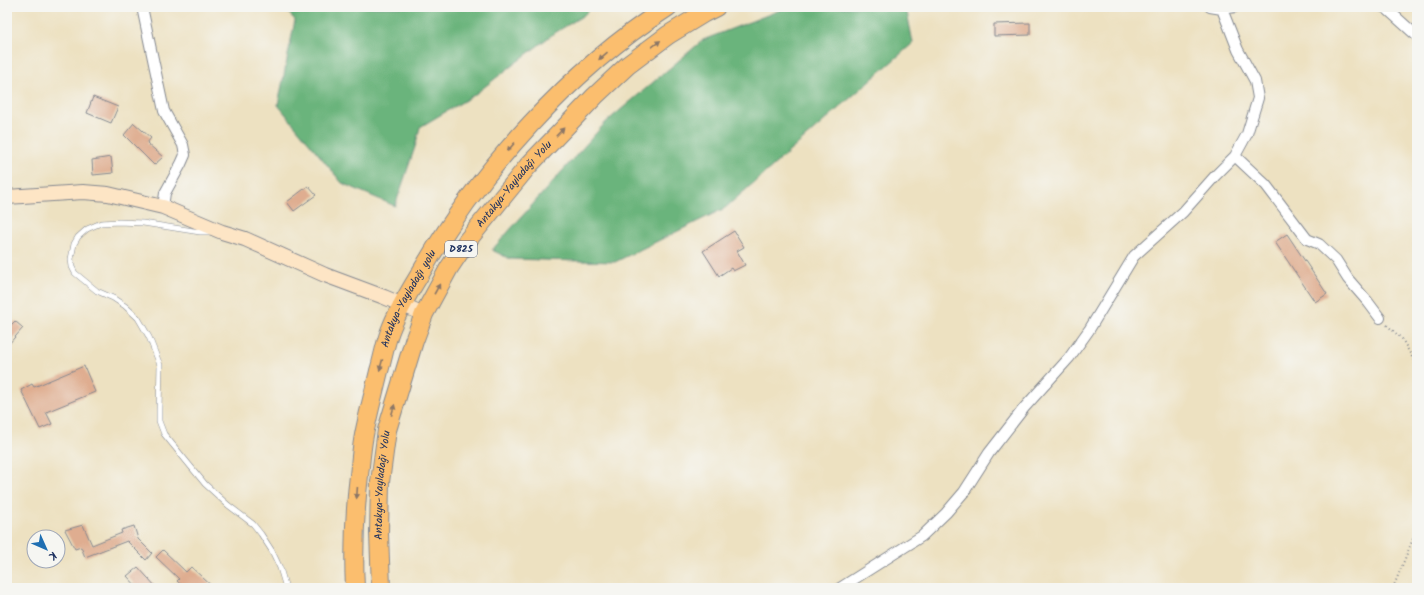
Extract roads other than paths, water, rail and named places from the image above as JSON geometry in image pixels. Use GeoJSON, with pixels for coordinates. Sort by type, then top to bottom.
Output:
{"type":"FeatureCollection","features":[{"type":"Feature","properties":{"kind":"highway","name":"Antakya-Yayladağı yolu"},"geometry":{"type":"LineString","coordinates":[[355,588],[355,533],[358,482],[363,437],[390,331],[403,305],[448,228],[484,179],[533,123],[573,82],[611,48],[668,7]]}},
{"type":"Feature","properties":{"kind":"highway","name":"Antakya-Yayladağı Yolu"},"geometry":{"type":"LineString","coordinates":[[381,588],[379,533],[380,482],[387,430],[414,341],[424,314],[449,268],[467,241],[528,166],[595,96],[628,65],[668,36],[716,7]]}},
{"type":"Feature","properties":{"kind":"street"},"geometry":{"type":"LineString","coordinates":[[142,7],[164,111],[183,145],[184,155],[181,164],[165,193],[163,207]]}},
{"type":"Feature","properties":{"kind":"street"},"geometry":{"type":"LineString","coordinates":[[1210,7],[1222,9],[1235,7]]}},
{"type":"Feature","properties":{"kind":"street"},"geometry":{"type":"LineString","coordinates":[[1383,7],[1417,36]]}},
{"type":"Feature","properties":{"kind":"street"},"geometry":{"type":"LineString","coordinates":[[840,588],[922,536],[946,513],[964,492],[989,453],[1024,408],[1069,358],[1090,330],[1134,256],[1183,212],[1235,156],[1247,134],[1258,98],[1255,81],[1238,50],[1222,9]]}},
{"type":"Feature","properties":{"kind":"street"},"geometry":{"type":"LineString","coordinates":[[1235,156],[1266,185],[1307,239],[1319,244],[1336,260],[1348,280],[1380,318]]}},
{"type":"Feature","properties":{"kind":"street"},"geometry":{"type":"LineString","coordinates":[[7,197],[83,192],[108,194],[163,207],[222,232],[245,239],[325,275],[424,314]]}},
{"type":"Feature","properties":{"kind":"lane"},"geometry":{"type":"LineString","coordinates":[[222,232],[200,232],[144,223],[101,223],[86,229],[74,244],[71,259],[72,267],[75,273],[97,291],[113,298],[125,306],[138,318],[149,337],[160,365],[159,421],[164,434],[205,484],[228,505],[253,524],[261,534],[272,551],[280,568],[286,588]]}}]}
